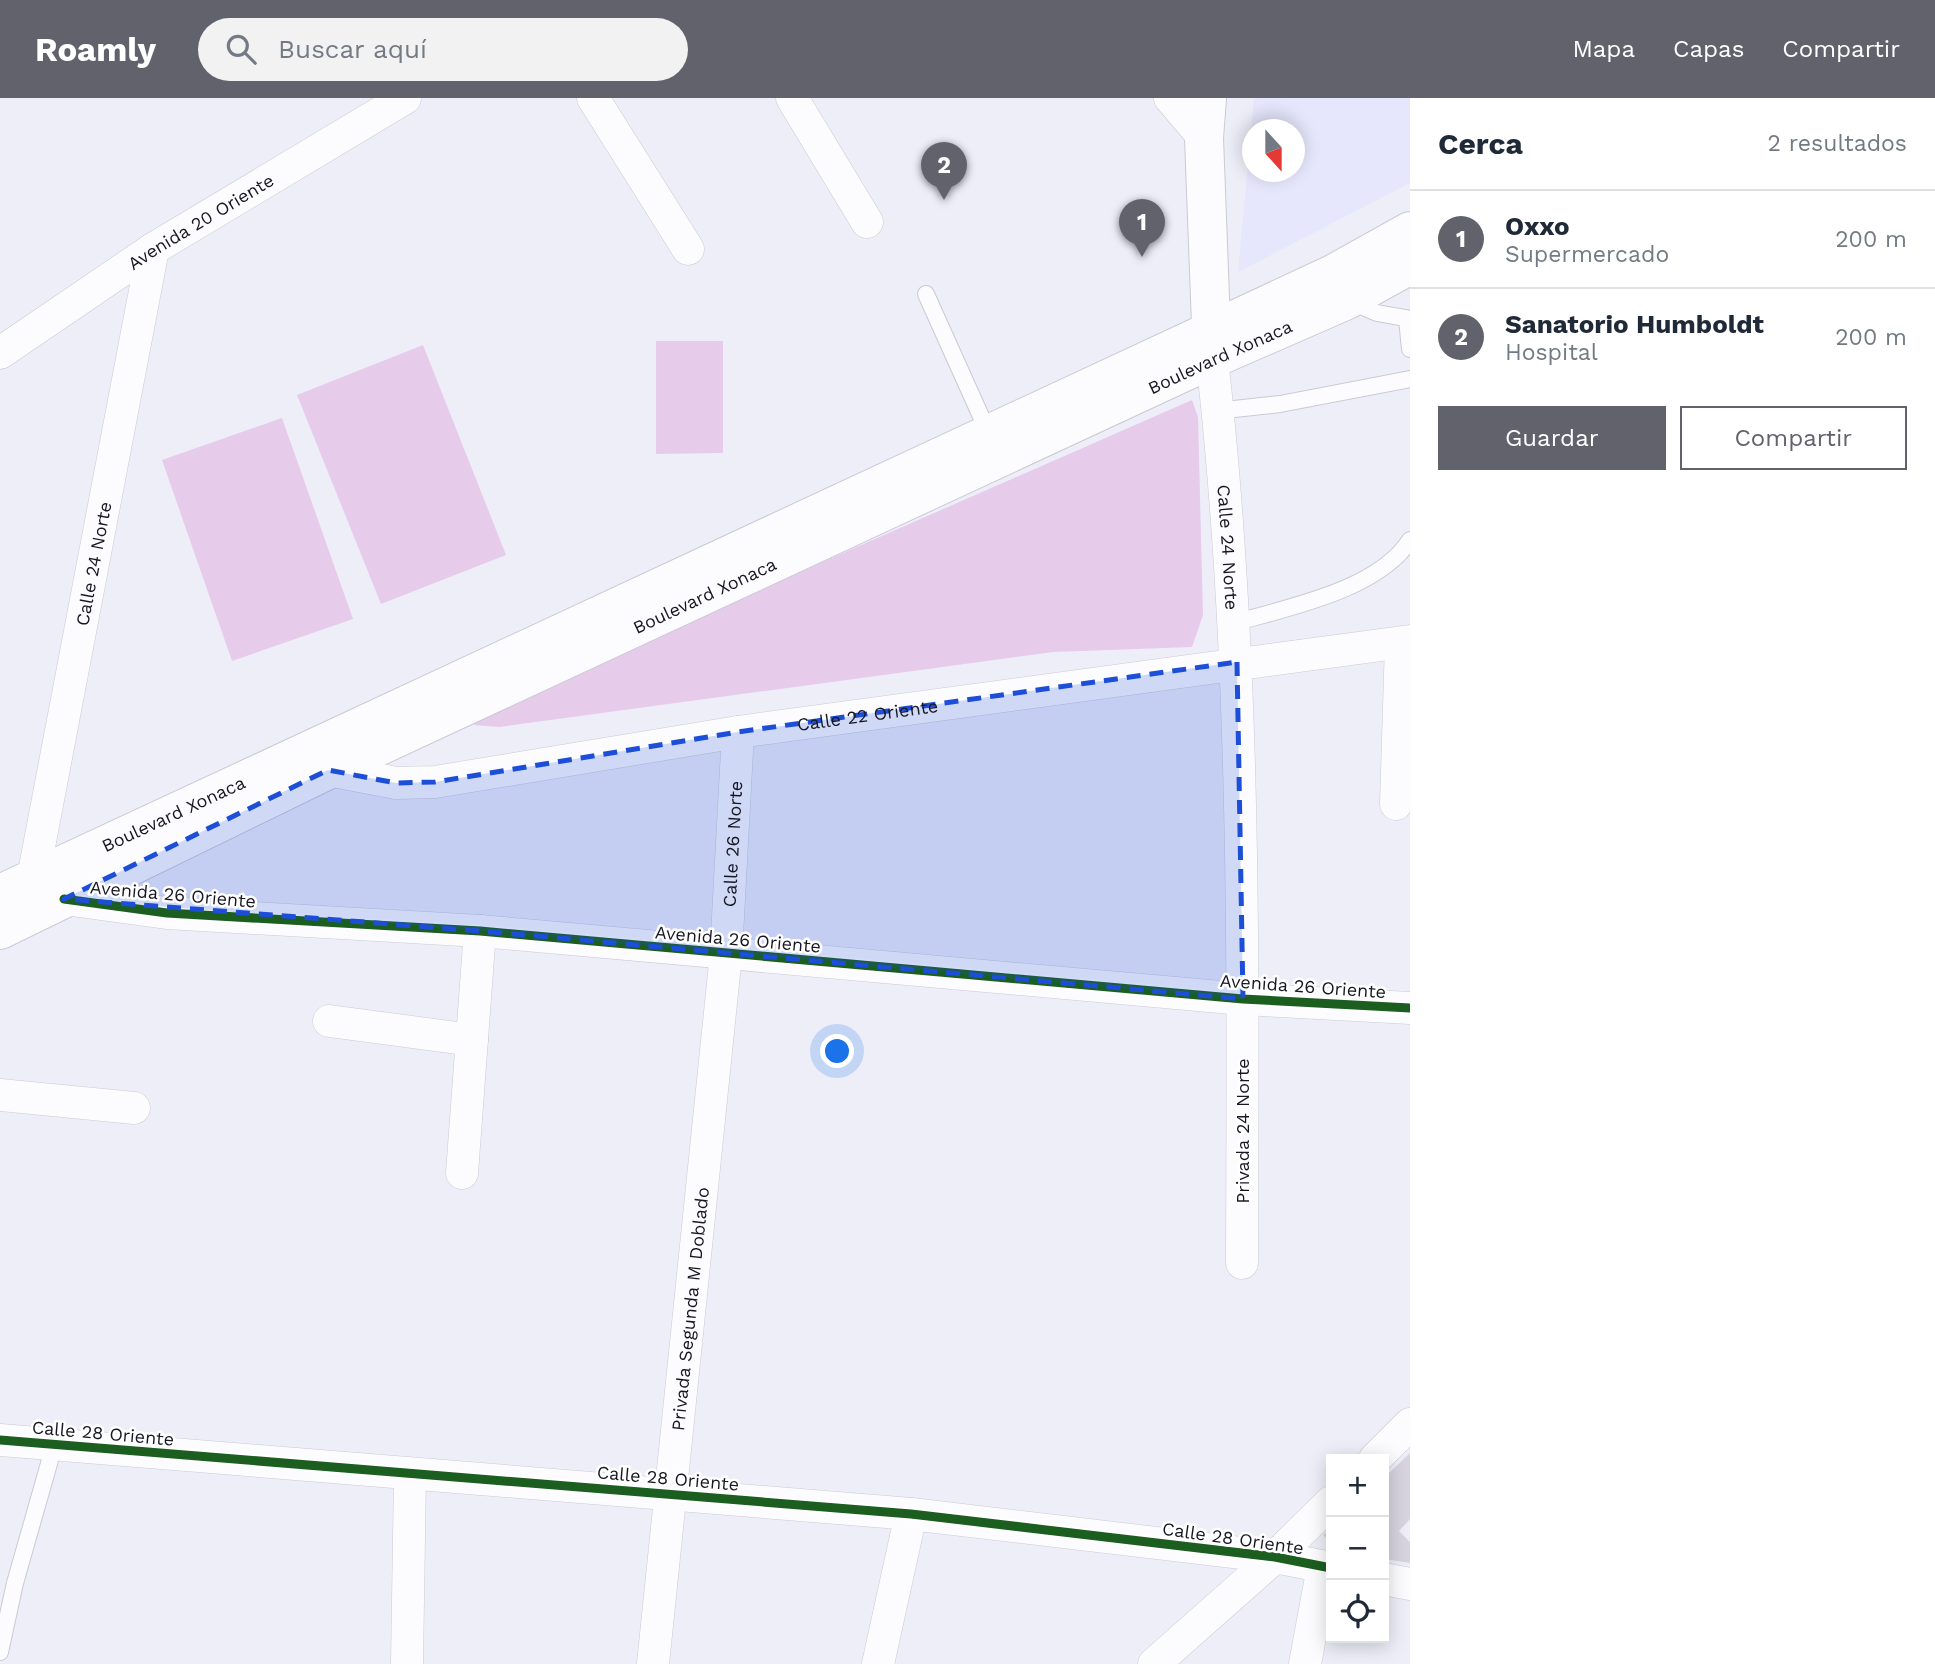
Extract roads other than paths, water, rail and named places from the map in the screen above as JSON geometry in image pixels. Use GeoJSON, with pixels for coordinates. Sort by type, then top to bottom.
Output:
{"type":"FeatureCollection","features":[{"type":"Feature","properties":{"kind":"main road","name":"Calle 24 Norte"},"geometry":{"type":"LineString","coordinates":[[1207,98],[1204,138],[1212,344]]}},
{"type":"Feature","properties":{"kind":"main road","name":"Boulevard Xonaca"},"geometry":{"type":"LineString","coordinates":[[0,930],[1212,344],[1410,231]]}},
{"type":"Feature","properties":{"kind":"main road","name":"Boulevard Xonaca"},"geometry":{"type":"LineString","coordinates":[[16,886],[988,432],[1212,344],[1347,300],[1410,265]]}},
{"type":"Feature","properties":{"kind":"street","name":"Avenida 20 Oriente"},"geometry":{"type":"LineString","coordinates":[[0,353],[153,249],[405,98]]}},
{"type":"Feature","properties":{"kind":"street"},"geometry":{"type":"LineString","coordinates":[[593,98],[688,249]]}},
{"type":"Feature","properties":{"kind":"street"},"geometry":{"type":"LineString","coordinates":[[792,98],[867,222]]}},
{"type":"Feature","properties":{"kind":"street"},"geometry":{"type":"LineString","coordinates":[[1170,98],[1204,138]]}},
{"type":"Feature","properties":{"kind":"street","name":"Calle 24 Norte"},"geometry":{"type":"LineString","coordinates":[[16,886],[153,249]]}},
{"type":"Feature","properties":{"kind":"street","name":"Calle 24 Norte"},"geometry":{"type":"LineString","coordinates":[[1212,344],[1237,662],[1242,999]]}},
{"type":"Feature","properties":{"kind":"street"},"geometry":{"type":"LineString","coordinates":[[1396,804],[1406,642]]}},
{"type":"Feature","properties":{"kind":"street","name":"Calle 22 Oriente"},"geometry":{"type":"LineString","coordinates":[[328,770],[396,783],[435,782],[738,732],[1237,662],[1406,642]]}},
{"type":"Feature","properties":{"kind":"street","name":"Calle 26 Norte"},"geometry":{"type":"LineString","coordinates":[[726,954],[738,732]]}},
{"type":"Feature","properties":{"kind":"street","name":"Avenida 26 Oriente"},"geometry":{"type":"LineString","coordinates":[[64,899],[167,914],[480,931],[1242,999],[1410,1009]]}},
{"type":"Feature","properties":{"kind":"street"},"geometry":{"type":"LineString","coordinates":[[462,1173],[480,931]]}},
{"type":"Feature","properties":{"kind":"street","name":"Privada Segunda M Doblado"},"geometry":{"type":"LineString","coordinates":[[653,1664],[726,954]]}},
{"type":"Feature","properties":{"kind":"street","name":"Privada 24 Norte"},"geometry":{"type":"LineString","coordinates":[[1242,999],[1242,1263]]}},
{"type":"Feature","properties":{"kind":"street"},"geometry":{"type":"LineString","coordinates":[[329,1021],[472,1040]]}},
{"type":"Feature","properties":{"kind":"street"},"geometry":{"type":"LineString","coordinates":[[0,1095],[134,1108]]}},
{"type":"Feature","properties":{"kind":"street"},"geometry":{"type":"LineString","coordinates":[[1380,1454],[1410,1424]]}},
{"type":"Feature","properties":{"kind":"street","name":"Calle 28 Oriente"},"geometry":{"type":"LineString","coordinates":[[0,1440],[911,1514],[1275,1557],[1326,1568]]}},
{"type":"Feature","properties":{"kind":"street"},"geometry":{"type":"LineString","coordinates":[[407,1664],[410,1474]]}},
{"type":"Feature","properties":{"kind":"street"},"geometry":{"type":"LineString","coordinates":[[1154,1664],[1275,1557],[1326,1507]]}},
{"type":"Feature","properties":{"kind":"street"},"geometry":{"type":"LineString","coordinates":[[878,1664],[911,1514]]}},
{"type":"Feature","properties":{"kind":"street"},"geometry":{"type":"LineString","coordinates":[[1304,1664],[1326,1572]]}},
{"type":"Feature","properties":{"kind":"street"},"geometry":{"type":"LineString","coordinates":[[1389,1579],[1410,1584]]}},
{"type":"Feature","properties":{"kind":"lane"},"geometry":{"type":"LineString","coordinates":[[926,294],[988,432]]}},
{"type":"Feature","properties":{"kind":"lane"},"geometry":{"type":"LineString","coordinates":[[1347,300],[1377,313],[1409,319],[1410,349]]}},
{"type":"Feature","properties":{"kind":"lane"},"geometry":{"type":"LineString","coordinates":[[1216,411],[1280,404],[1410,379]]}},
{"type":"Feature","properties":{"kind":"lane"},"geometry":{"type":"LineString","coordinates":[[1234,623],[1350,586],[1385,569],[1401,554],[1410,540]]}},
{"type":"Feature","properties":{"kind":"lane"},"geometry":{"type":"LineString","coordinates":[[0,1652],[15,1583],[54,1446]]}},
{"type":"Feature","properties":{"kind":"place","name":"Sanatorio Humboldt"},"geometry":{"type":"Point","coordinates":[944,200]}},
{"type":"Feature","properties":{"kind":"place","name":"Oxxo"},"geometry":{"type":"Point","coordinates":[1142,257]}}]}
